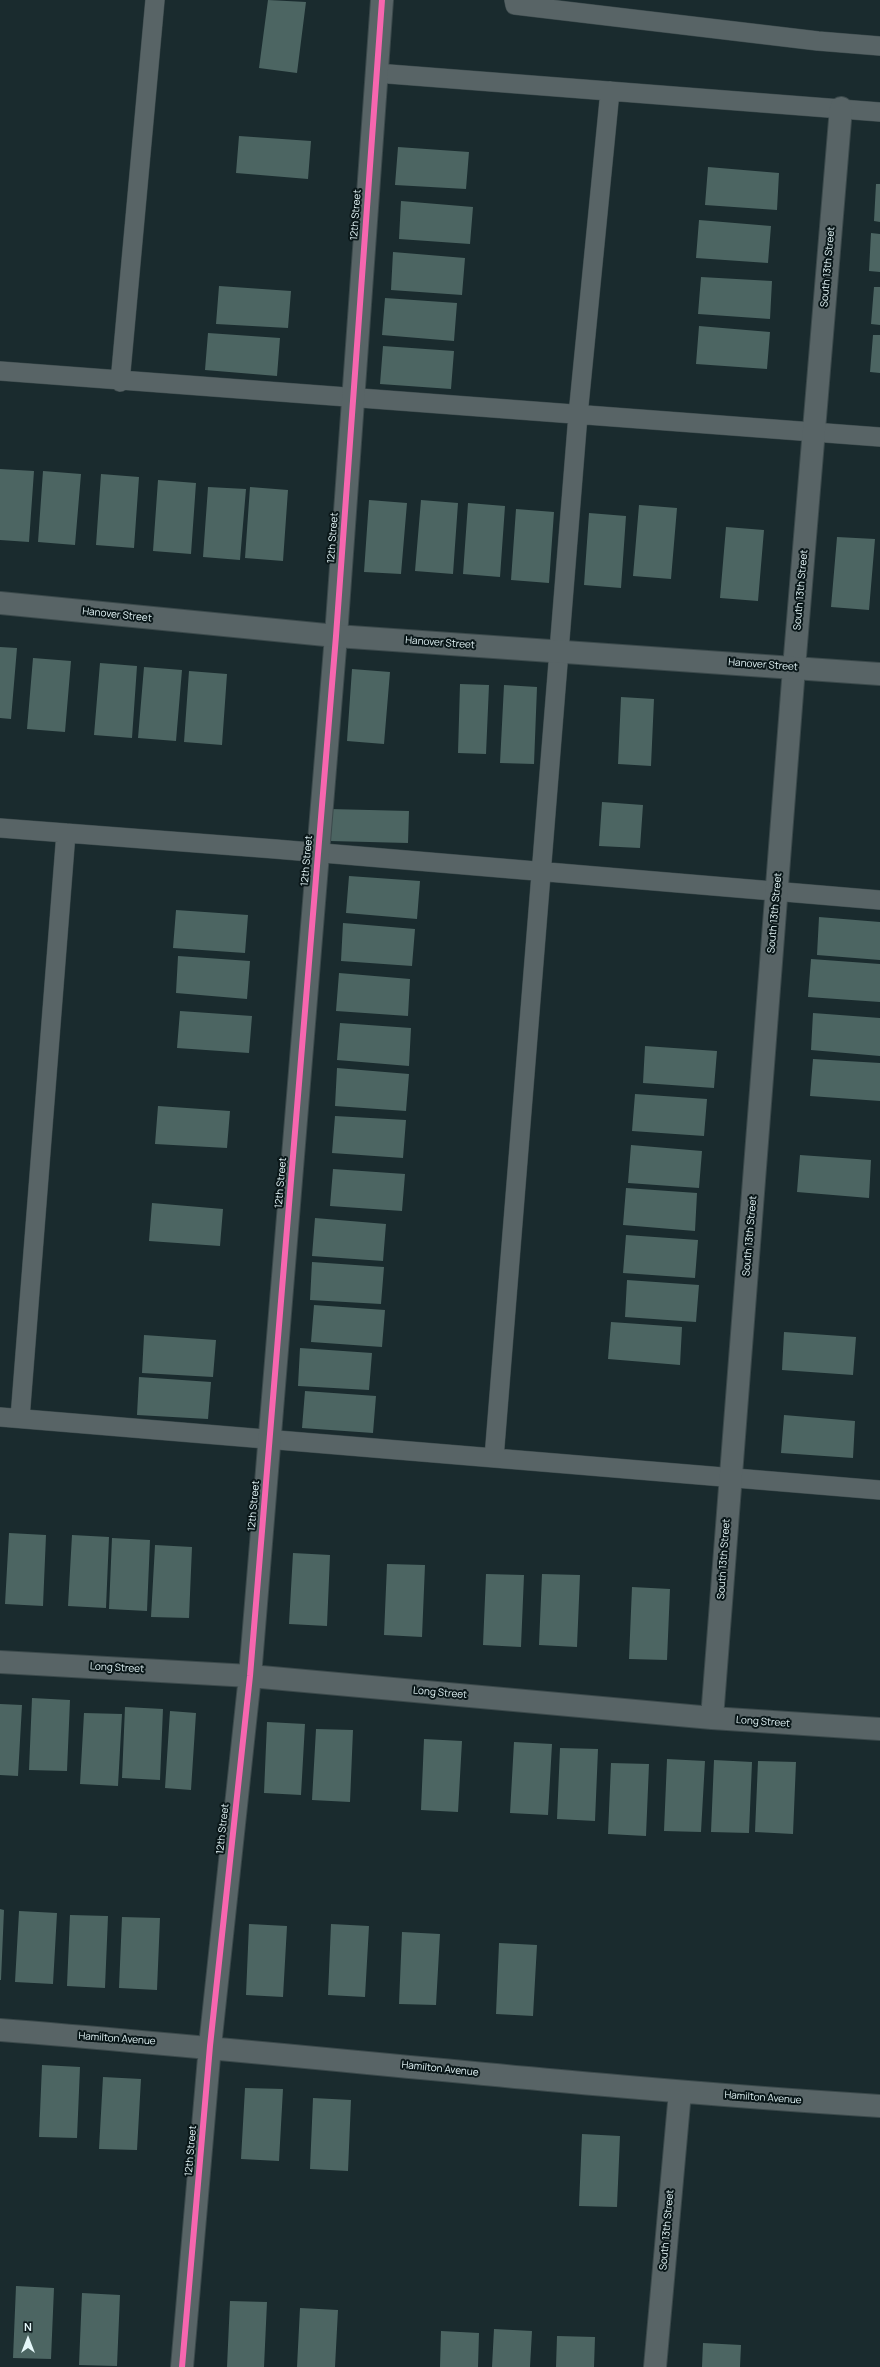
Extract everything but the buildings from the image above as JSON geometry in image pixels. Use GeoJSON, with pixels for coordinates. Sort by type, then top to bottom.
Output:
{"type":"FeatureCollection","features":[{"type":"Feature","properties":{"kind":"street","name":"12th Street"},"geometry":{"type":"LineString","coordinates":[[182,2367],[210,2046],[250,1676],[336,636],[382,0]]}},
{"type":"Feature","properties":{"kind":"street","name":"South 13th Street"},"geometry":{"type":"LineString","coordinates":[[712,1718],[794,668],[842,108]]}},
{"type":"Feature","properties":{"kind":"street","name":"Hanover Street"},"geometry":{"type":"LineString","coordinates":[[0,603],[336,636],[880,674]]}},
{"type":"Feature","properties":{"kind":"street","name":"Long Street"},"geometry":{"type":"LineString","coordinates":[[0,1662],[250,1676],[712,1718],[880,1729]]}},
{"type":"Feature","properties":{"kind":"street","name":"Hamilton Avenue"},"geometry":{"type":"LineString","coordinates":[[0,2030],[210,2046],[680,2092],[880,2106]]}},
{"type":"Feature","properties":{"kind":"street","name":"South 13th Street"},"geometry":{"type":"LineString","coordinates":[[655,2367],[680,2092]]}},
{"type":"Feature","properties":{"kind":"lane"},"geometry":{"type":"LineString","coordinates":[[120,382],[155,0]]}},
{"type":"Feature","properties":{"kind":"lane"},"geometry":{"type":"LineString","coordinates":[[514,0],[516,6],[818,41],[880,46]]}},
{"type":"Feature","properties":{"kind":"lane"},"geometry":{"type":"LineString","coordinates":[[376,73],[880,112]]}},
{"type":"Feature","properties":{"kind":"lane"},"geometry":{"type":"LineString","coordinates":[[494,1458],[578,415],[610,91]]}},
{"type":"Feature","properties":{"kind":"lane"},"geometry":{"type":"LineString","coordinates":[[0,372],[354,400],[880,437]]}},
{"type":"Feature","properties":{"kind":"lane"},"geometry":{"type":"LineString","coordinates":[[0,828],[318,852],[880,900]]}},
{"type":"Feature","properties":{"kind":"lane"},"geometry":{"type":"LineString","coordinates":[[20,1418],[66,833]]}},
{"type":"Feature","properties":{"kind":"lane"},"geometry":{"type":"LineString","coordinates":[[0,1417],[880,1490]]}},
{"type":"Feature","properties":{"kind":"cycle path"},"geometry":{"type":"LineString","coordinates":[[182,2367],[210,2046],[250,1676],[336,636],[382,0]]}}]}
